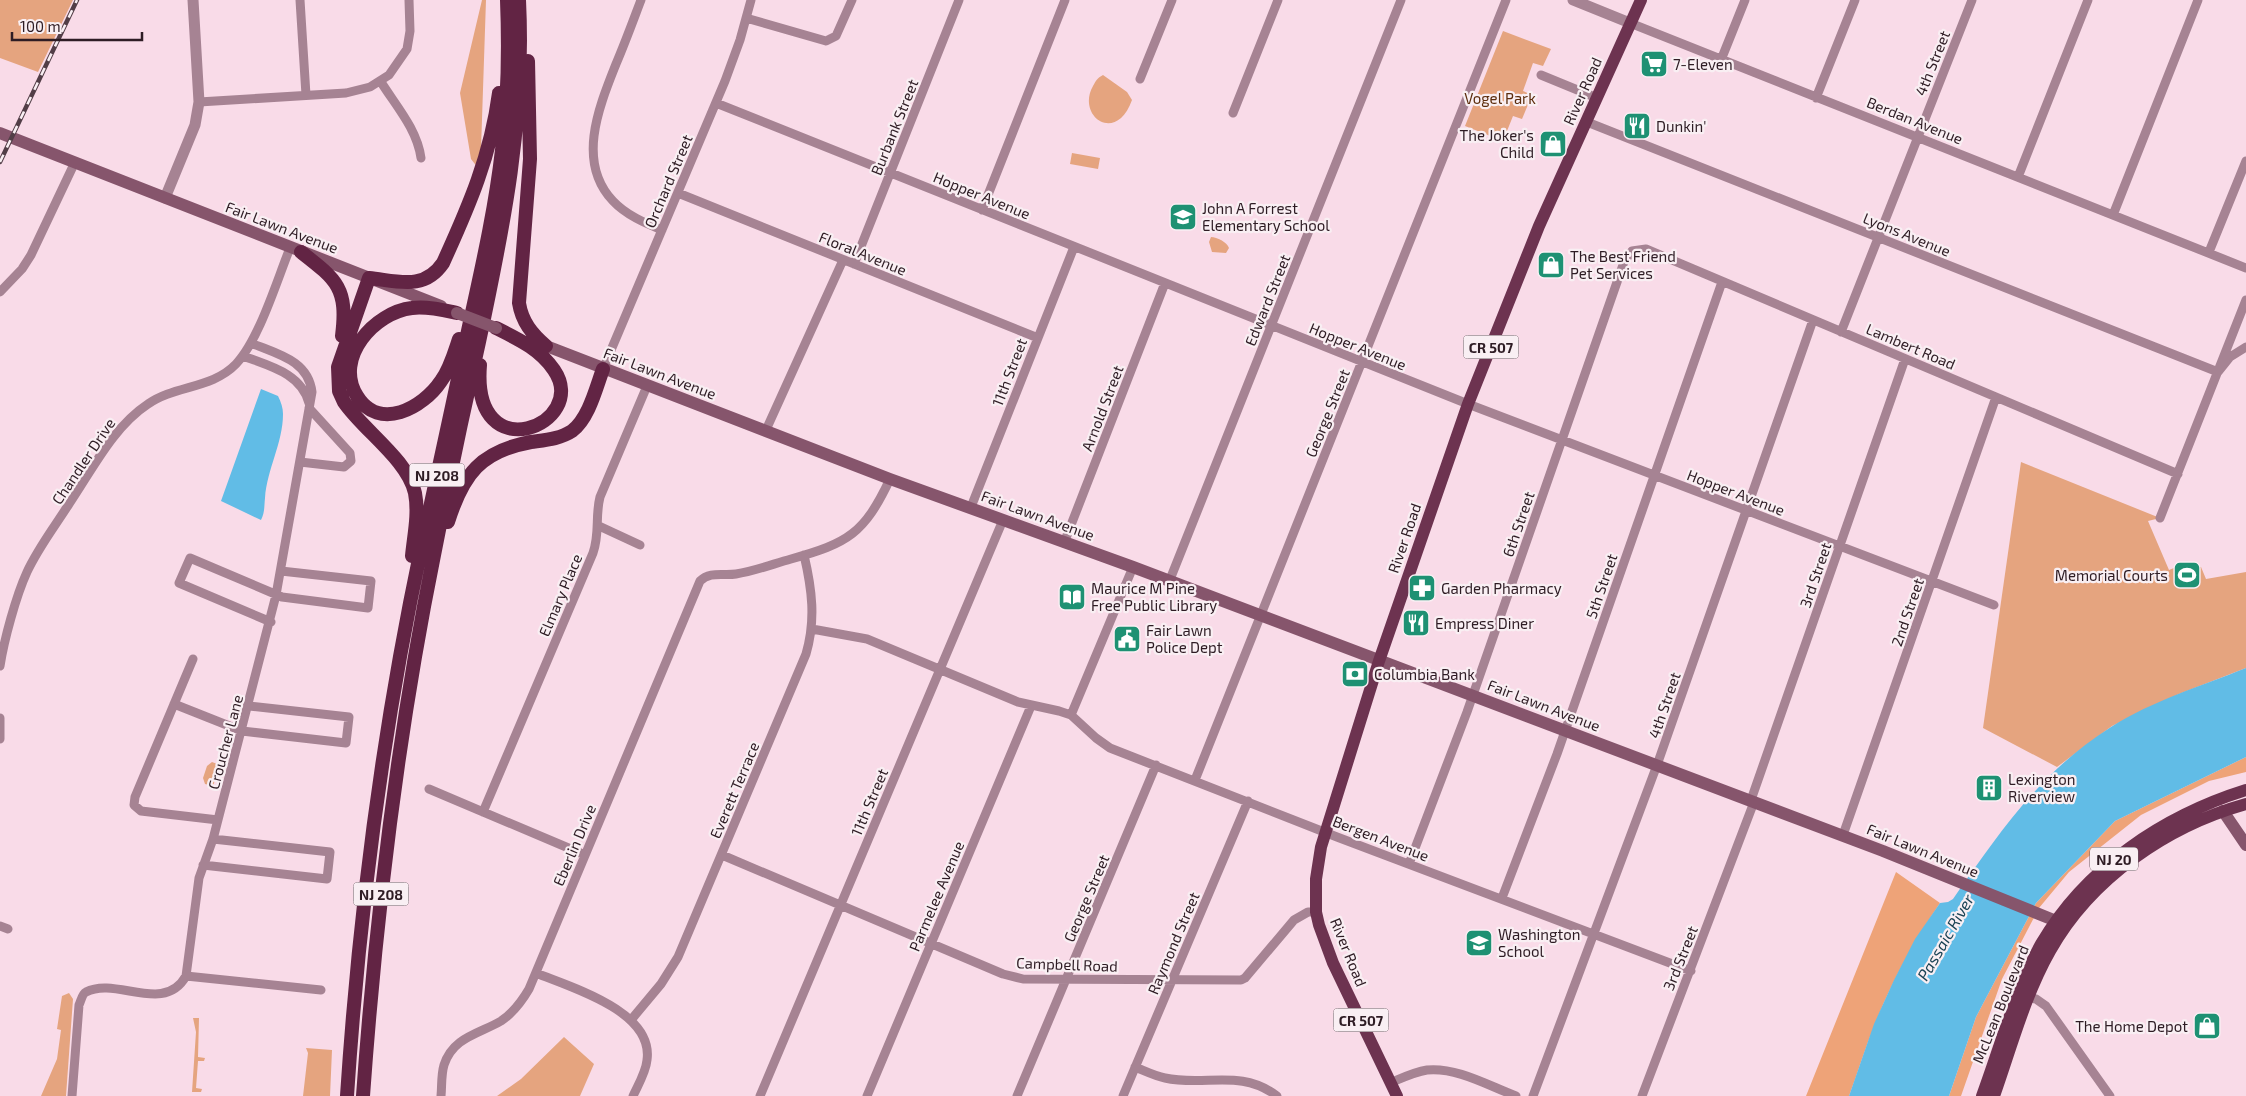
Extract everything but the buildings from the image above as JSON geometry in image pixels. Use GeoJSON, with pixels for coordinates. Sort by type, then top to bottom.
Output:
{"type":"FeatureCollection","features":[{"type":"Feature","properties":{"kind":"highway","name":"NJ 208"},"geometry":{"type":"LineString","coordinates":[[363,1096],[375,951],[401,744],[424,604],[487,271],[503,140],[507,86],[506,0]]}},
{"type":"Feature","properties":{"kind":"highway"},"geometry":{"type":"LineString","coordinates":[[338,367],[369,278],[420,282],[433,275],[443,263],[468,207],[489,149],[499,88],[506,0]]}},
{"type":"Feature","properties":{"kind":"highway","name":"NJ 208"},"geometry":{"type":"LineString","coordinates":[[347,1096],[355,998],[372,850],[397,682],[421,552],[487,271],[506,209],[515,150],[520,71],[520,0]]}},
{"type":"Feature","properties":{"kind":"highway"},"geometry":{"type":"LineString","coordinates":[[520,0],[528,53],[530,134],[519,303],[523,320],[546,346]]}},
{"type":"Feature","properties":{"kind":"highway"},"geometry":{"type":"LineString","coordinates":[[296,250],[332,277],[342,298],[344,319],[338,367],[340,391],[344,402],[398,464],[412,483],[415,493],[416,515],[397,682]]}},
{"type":"Feature","properties":{"kind":"highway"},"geometry":{"type":"LineString","coordinates":[[457,313],[430,308],[412,308],[388,314],[370,328],[358,346],[351,367],[353,386],[362,403],[377,413],[395,414],[415,407],[435,390],[452,361],[487,271]]}},
{"type":"Feature","properties":{"kind":"highway"},"geometry":{"type":"LineString","coordinates":[[487,271],[480,365],[482,397],[490,416],[507,428],[517,430],[536,427],[551,416],[556,408],[560,390],[556,371],[540,354],[496,328]]}},
{"type":"Feature","properties":{"kind":"highway"},"geometry":{"type":"LineString","coordinates":[[424,604],[451,511],[468,477],[482,462],[497,451],[515,445],[556,438],[573,430],[585,415],[604,369]]}},
{"type":"Feature","properties":{"kind":"main road","name":"River Road"},"geometry":{"type":"LineString","coordinates":[[1397,1096],[1328,951],[1316,912],[1316,879],[1326,832],[1379,661],[1468,404],[1539,226],[1641,0]]}},
{"type":"Feature","properties":{"kind":"main road","name":"Fair Lawn Avenue"},"geometry":{"type":"LineString","coordinates":[[0,133],[457,313],[890,479],[1133,567],[1260,617],[1565,730],[1843,835],[2058,920]]}},
{"type":"Feature","properties":{"kind":"main road","name":"McLean Boulevard"},"geometry":{"type":"LineString","coordinates":[[1982,1096],[2033,960],[2070,902],[2094,877],[2143,838],[2185,814],[2246,790]]}},
{"type":"Feature","properties":{"kind":"main road","name":"McLean Boulevard"},"geometry":{"type":"LineString","coordinates":[[1994,1096],[2058,920],[2137,856],[2176,832],[2223,811],[2246,804]]}},
{"type":"Feature","properties":{"kind":"main road"},"geometry":{"type":"LineString","coordinates":[[2223,811],[2246,845]]}},
{"type":"Feature","properties":{"kind":"street"},"geometry":{"type":"LineString","coordinates":[[165,198],[195,125],[199,102],[193,0]]}},
{"type":"Feature","properties":{"kind":"street"},"geometry":{"type":"LineString","coordinates":[[300,0],[306,95]]}},
{"type":"Feature","properties":{"kind":"street"},"geometry":{"type":"LineString","coordinates":[[199,102],[358,91],[381,82],[396,67],[407,49],[410,31],[409,0]]}},
{"type":"Feature","properties":{"kind":"street"},"geometry":{"type":"LineString","coordinates":[[642,0],[600,106],[594,133],[594,159],[600,182],[613,201],[632,216],[662,230]]}},
{"type":"Feature","properties":{"kind":"street","name":"Orchard Street"},"geometry":{"type":"LineString","coordinates":[[604,369],[716,103],[751,0]]}},
{"type":"Feature","properties":{"kind":"street"},"geometry":{"type":"LineString","coordinates":[[746,18],[821,40],[832,39],[838,32],[852,0]]}},
{"type":"Feature","properties":{"kind":"street","name":"Burbank Street"},"geometry":{"type":"LineString","coordinates":[[854,264],[959,0]]}},
{"type":"Feature","properties":{"kind":"street"},"geometry":{"type":"LineString","coordinates":[[982,210],[1065,0]]}},
{"type":"Feature","properties":{"kind":"street"},"geometry":{"type":"LineString","coordinates":[[1140,79],[1172,0]]}},
{"type":"Feature","properties":{"kind":"street"},"geometry":{"type":"LineString","coordinates":[[1233,113],[1278,0]]}},
{"type":"Feature","properties":{"kind":"street","name":"Edward Street"},"geometry":{"type":"LineString","coordinates":[[1169,582],[1401,0]]}},
{"type":"Feature","properties":{"kind":"street","name":"George Street"},"geometry":{"type":"LineString","coordinates":[[1195,780],[1506,0]]}},
{"type":"Feature","properties":{"kind":"street","name":"Berdan Avenue"},"geometry":{"type":"LineString","coordinates":[[1573,0],[2246,268]]}},
{"type":"Feature","properties":{"kind":"street"},"geometry":{"type":"LineString","coordinates":[[1721,60],[1745,0]]}},
{"type":"Feature","properties":{"kind":"street"},"geometry":{"type":"LineString","coordinates":[[1816,98],[1855,0]]}},
{"type":"Feature","properties":{"kind":"street","name":"4th Street"},"geometry":{"type":"LineString","coordinates":[[1841,332],[1972,0]]}},
{"type":"Feature","properties":{"kind":"street"},"geometry":{"type":"LineString","coordinates":[[2018,177],[2088,0]]}},
{"type":"Feature","properties":{"kind":"street"},"geometry":{"type":"LineString","coordinates":[[2113,215],[2198,0]]}},
{"type":"Feature","properties":{"kind":"street"},"geometry":{"type":"LineString","coordinates":[[1541,75],[1597,98]]}},
{"type":"Feature","properties":{"kind":"street"},"geometry":{"type":"LineString","coordinates":[[381,82],[410,127],[419,147],[421,158]]}},
{"type":"Feature","properties":{"kind":"street","name":"Hopper Avenue"},"geometry":{"type":"LineString","coordinates":[[716,103],[1468,404],[1994,604]]}},
{"type":"Feature","properties":{"kind":"street","name":"Lyons Avenue"},"geometry":{"type":"LineString","coordinates":[[1586,122],[2218,372]]}},
{"type":"Feature","properties":{"kind":"street"},"geometry":{"type":"LineString","coordinates":[[2209,252],[2246,161]]}},
{"type":"Feature","properties":{"kind":"street"},"geometry":{"type":"LineString","coordinates":[[0,292],[23,268],[34,250],[75,162]]}},
{"type":"Feature","properties":{"kind":"street","name":"Floral Avenue"},"geometry":{"type":"LineString","coordinates":[[678,193],[1038,338]]}},
{"type":"Feature","properties":{"kind":"street","name":"11th Street"},"geometry":{"type":"LineString","coordinates":[[971,508],[1074,247]]}},
{"type":"Feature","properties":{"kind":"street","name":"Lambert Road"},"geometry":{"type":"LineString","coordinates":[[1632,251],[1646,249],[2178,474]]}},
{"type":"Feature","properties":{"kind":"street","name":"Chandler Drive"},"geometry":{"type":"LineString","coordinates":[[0,666],[4,646],[27,572],[42,546],[122,425],[150,402],[174,392],[213,380],[230,370],[243,356],[251,343],[296,250]]}},
{"type":"Feature","properties":{"kind":"street","name":"6th Street"},"geometry":{"type":"LineString","coordinates":[[1409,864],[1472,695],[1624,262],[1632,251]]}},
{"type":"Feature","properties":{"kind":"street"},"geometry":{"type":"LineString","coordinates":[[766,430],[843,260]]}},
{"type":"Feature","properties":{"kind":"street","name":"5th Street"},"geometry":{"type":"LineString","coordinates":[[1502,898],[1565,730],[1722,282]]}},
{"type":"Feature","properties":{"kind":"street","name":"Arnold Street"},"geometry":{"type":"LineString","coordinates":[[1064,543],[1165,283]]}},
{"type":"Feature","properties":{"kind":"street"},"geometry":{"type":"LineString","coordinates":[[2160,518],[2246,300]]}},
{"type":"Feature","properties":{"kind":"street","name":"4th Street"},"geometry":{"type":"LineString","coordinates":[[1533,1096],[1657,765],[1813,320]]}},
{"type":"Feature","properties":{"kind":"street","name":"Croucher Lane"},"geometry":{"type":"LineString","coordinates":[[186,976],[196,889],[213,839],[271,622],[309,408],[311,385],[303,369],[289,359],[251,343]]}},
{"type":"Feature","properties":{"kind":"street"},"geometry":{"type":"LineString","coordinates":[[2218,372],[2230,357],[2246,347]]}},
{"type":"Feature","properties":{"kind":"street"},"geometry":{"type":"LineString","coordinates":[[243,356],[280,371],[296,380],[305,394],[309,408],[350,452],[351,461],[344,467],[300,462]]}},
{"type":"Feature","properties":{"kind":"street","name":"3rd Street"},"geometry":{"type":"LineString","coordinates":[[1642,1096],[1753,801],[1905,359]]}},
{"type":"Feature","properties":{"kind":"street","name":"Elmary Place"},"geometry":{"type":"LineString","coordinates":[[483,812],[593,553],[598,536],[598,506],[600,497],[647,386]]}},
{"type":"Feature","properties":{"kind":"street","name":"2nd Street"},"geometry":{"type":"LineString","coordinates":[[1843,835],[1996,397]]}},
{"type":"Feature","properties":{"kind":"street"},"geometry":{"type":"LineString","coordinates":[[804,556],[841,543],[860,528],[876,507],[890,479]]}},
{"type":"Feature","properties":{"kind":"street","name":"11th Street"},"geometry":{"type":"LineString","coordinates":[[760,1096],[1003,520]]}},
{"type":"Feature","properties":{"kind":"street"},"geometry":{"type":"LineString","coordinates":[[599,526],[640,545]]}},
{"type":"Feature","properties":{"kind":"street","name":"Eberlin Drive"},"geometry":{"type":"LineString","coordinates":[[441,1096],[444,1064],[456,1046],[464,1038],[490,1026],[509,1014],[524,998],[700,581],[705,576],[746,572],[804,556]]}},
{"type":"Feature","properties":{"kind":"street","name":"Everett Terrace"},"geometry":{"type":"LineString","coordinates":[[631,1020],[662,984],[678,957],[802,666],[812,629],[813,601],[804,556]]}},
{"type":"Feature","properties":{"kind":"street"},"geometry":{"type":"LineString","coordinates":[[271,622],[179,583],[190,558],[287,599],[368,608],[371,581],[281,571]]}},
{"type":"Feature","properties":{"kind":"street"},"geometry":{"type":"LineString","coordinates":[[812,629],[867,639],[1031,706],[1070,715],[1133,567]]}},
{"type":"Feature","properties":{"kind":"street"},"geometry":{"type":"LineString","coordinates":[[194,659],[135,797],[134,805],[141,811],[218,820]]}},
{"type":"Feature","properties":{"kind":"street"},"geometry":{"type":"LineString","coordinates":[[174,704],[242,731],[346,743],[348,717],[249,706]]}},
{"type":"Feature","properties":{"kind":"street","name":"Parmelee Avenue"},"geometry":{"type":"LineString","coordinates":[[867,1096],[1031,706]]}},
{"type":"Feature","properties":{"kind":"street","name":"Bergen Avenue"},"geometry":{"type":"LineString","coordinates":[[1070,715],[1103,744],[1409,864],[1691,970]]}},
{"type":"Feature","properties":{"kind":"street"},"geometry":{"type":"LineString","coordinates":[[0,718],[0,739]]}},
{"type":"Feature","properties":{"kind":"street","name":"George Street"},"geometry":{"type":"LineString","coordinates":[[1017,1096],[1156,765]]}},
{"type":"Feature","properties":{"kind":"street"},"geometry":{"type":"LineString","coordinates":[[429,789],[585,855]]}},
{"type":"Feature","properties":{"kind":"street","name":"Raymond Street"},"geometry":{"type":"LineString","coordinates":[[1123,1096],[1248,801]]}},
{"type":"Feature","properties":{"kind":"street"},"geometry":{"type":"LineString","coordinates":[[203,865],[327,879],[330,852],[213,839]]}},
{"type":"Feature","properties":{"kind":"street","name":"Campbell Road"},"geometry":{"type":"LineString","coordinates":[[722,855],[1013,977],[1066,980],[1241,980],[1245,978],[1294,920],[1308,912],[1316,912]]}},
{"type":"Feature","properties":{"kind":"street"},"geometry":{"type":"LineString","coordinates":[[536,973],[597,998],[631,1020],[643,1036],[648,1052],[644,1070],[633,1096]]}},
{"type":"Feature","properties":{"kind":"street"},"geometry":{"type":"LineString","coordinates":[[72,1096],[79,1005],[87,991],[101,989],[164,993],[177,988],[186,976],[321,990]]}},
{"type":"Feature","properties":{"kind":"street"},"geometry":{"type":"LineString","coordinates":[[2016,1002],[2024,996],[2030,997],[2046,1006],[2110,1096]]}},
{"type":"Feature","properties":{"kind":"street"},"geometry":{"type":"LineString","coordinates":[[1135,1067],[1165,1078],[1246,1080],[1266,1088],[1277,1096]]}},
{"type":"Feature","properties":{"kind":"street"},"geometry":{"type":"LineString","coordinates":[[1390,1083],[1419,1072],[1441,1070],[1455,1073],[1516,1096]]}},
{"type":"Feature","properties":{"kind":"green space"},"geometry":{"type":"Polygon","coordinates":[[[0,0],[73,0],[38,72],[0,58],[0,0]]]}},
{"type":"Feature","properties":{"kind":"green space"},"geometry":{"type":"Polygon","coordinates":[[[482,0],[486,0],[481,149],[478,168],[471,159],[460,93],[482,0]]]}},
{"type":"Feature","properties":{"kind":"green space","name":"Vogel Park"},"geometry":{"type":"Polygon","coordinates":[[[1503,31],[1551,49],[1543,66],[1533,63],[1523,91],[1532,95],[1522,119],[1513,116],[1503,141],[1465,126],[1503,31]]]}},
{"type":"Feature","properties":{"kind":"green space"},"geometry":{"type":"Polygon","coordinates":[[[1103,75],[1127,92],[1132,100],[1125,114],[1117,121],[1108,123],[1100,121],[1090,107],[1089,97],[1093,86],[1098,78],[1103,75]]]}},
{"type":"Feature","properties":{"kind":"green space"},"geometry":{"type":"Polygon","coordinates":[[[1072,153],[1100,158],[1098,169],[1070,164],[1072,153]]]}},
{"type":"Feature","properties":{"kind":"green space"},"geometry":{"type":"Polygon","coordinates":[[[1211,237],[1219,239],[1226,244],[1229,248],[1226,253],[1212,252],[1209,242],[1211,237]]]}},
{"type":"Feature","properties":{"kind":"green space"},"geometry":{"type":"Polygon","coordinates":[[[2021,462],[2160,518],[2148,521],[2169,570],[2186,563],[2201,567],[2206,579],[2246,572],[2246,668],[2179,694],[2112,726],[2057,767],[1983,728],[2021,462]]]}},
{"type":"Feature","properties":{"kind":"green space"},"geometry":{"type":"Polygon","coordinates":[[[212,762],[220,765],[213,786],[205,784],[203,778],[207,766],[212,762]]]}},
{"type":"Feature","properties":{"kind":"green space"},"geometry":{"type":"Polygon","coordinates":[[[69,993],[73,999],[66,1096],[41,1096],[57,1059],[61,1030],[57,1029],[62,996],[69,993]]]}},
{"type":"Feature","properties":{"kind":"green space"},"geometry":{"type":"Polygon","coordinates":[[[193,1018],[199,1018],[198,1057],[205,1058],[204,1061],[198,1061],[196,1088],[202,1089],[201,1092],[192,1092],[196,1032],[193,1018]]]}},
{"type":"Feature","properties":{"kind":"green space"},"geometry":{"type":"Polygon","coordinates":[[[564,1037],[594,1064],[580,1096],[497,1096],[521,1079],[564,1037]]]}},
{"type":"Feature","properties":{"kind":"green space"},"geometry":{"type":"Polygon","coordinates":[[[306,1048],[332,1050],[330,1096],[303,1096],[308,1053],[306,1048]]]}},
{"type":"Feature","properties":{"kind":"shaded area"},"geometry":{"type":"Polygon","coordinates":[[[2246,757],[2246,772],[2209,781],[2141,815],[2069,872],[2039,908],[2002,979],[1961,1096],[1949,1096],[1976,1017],[2036,903],[2115,821],[2246,757]]]}},
{"type":"Feature","properties":{"kind":"shaded area"},"geometry":{"type":"Polygon","coordinates":[[[1896,872],[1940,903],[1912,947],[1896,977],[1871,1033],[1849,1096],[1806,1096],[1896,872]]]}},
{"type":"Feature","properties":{"kind":"water"},"geometry":{"type":"Polygon","coordinates":[[[261,389],[278,396],[283,414],[280,435],[266,487],[264,512],[261,520],[221,501],[261,389]]]}},
{"type":"Feature","properties":{"kind":"water","name":"Passaic River"},"geometry":{"type":"Polygon","coordinates":[[[2246,668],[2246,757],[2115,821],[2036,903],[1976,1017],[1949,1096],[1849,1096],[1874,1024],[1915,939],[1940,903],[1953,899],[1987,850],[2042,783],[2086,744],[2111,727],[2143,709],[2177,694],[2246,668]]]}},
{"type":"Feature","properties":{"kind":"railway"},"geometry":{"type":"LineString","coordinates":[[0,162],[77,0]]}},
{"type":"Feature","properties":{"kind":"place","name":"7-Eleven"},"geometry":{"type":"Point","coordinates":[1654,64]}},
{"type":"Feature","properties":{"kind":"place","name":"Dunkin'"},"geometry":{"type":"Point","coordinates":[1637,126]}},
{"type":"Feature","properties":{"kind":"place","name":"The Joker's Child"},"geometry":{"type":"Point","coordinates":[1553,144]}},
{"type":"Feature","properties":{"kind":"place","name":"John A Forrest Elementary School"},"geometry":{"type":"Point","coordinates":[1183,217]}},
{"type":"Feature","properties":{"kind":"place","name":"The Best Friend Pet Services"},"geometry":{"type":"Point","coordinates":[1551,265]}},
{"type":"Feature","properties":{"kind":"place","name":"Memorial Courts"},"geometry":{"type":"Point","coordinates":[2187,575]}},
{"type":"Feature","properties":{"kind":"place","name":"Garden Pharmacy"},"geometry":{"type":"Point","coordinates":[1422,588]}},
{"type":"Feature","properties":{"kind":"place","name":"Maurice M Pine Free Public Library"},"geometry":{"type":"Point","coordinates":[1072,597]}},
{"type":"Feature","properties":{"kind":"place","name":"Empress Diner"},"geometry":{"type":"Point","coordinates":[1416,623]}},
{"type":"Feature","properties":{"kind":"place","name":"Fair Lawn Police Dept"},"geometry":{"type":"Point","coordinates":[1127,639]}},
{"type":"Feature","properties":{"kind":"place","name":"Columbia Bank"},"geometry":{"type":"Point","coordinates":[1355,674]}},
{"type":"Feature","properties":{"kind":"place","name":"Lexington Riverview"},"geometry":{"type":"Point","coordinates":[1989,788]}},
{"type":"Feature","properties":{"kind":"place","name":"Washington School"},"geometry":{"type":"Point","coordinates":[1479,943]}},
{"type":"Feature","properties":{"kind":"place","name":"The Home Depot"},"geometry":{"type":"Point","coordinates":[2207,1026]}}]}
